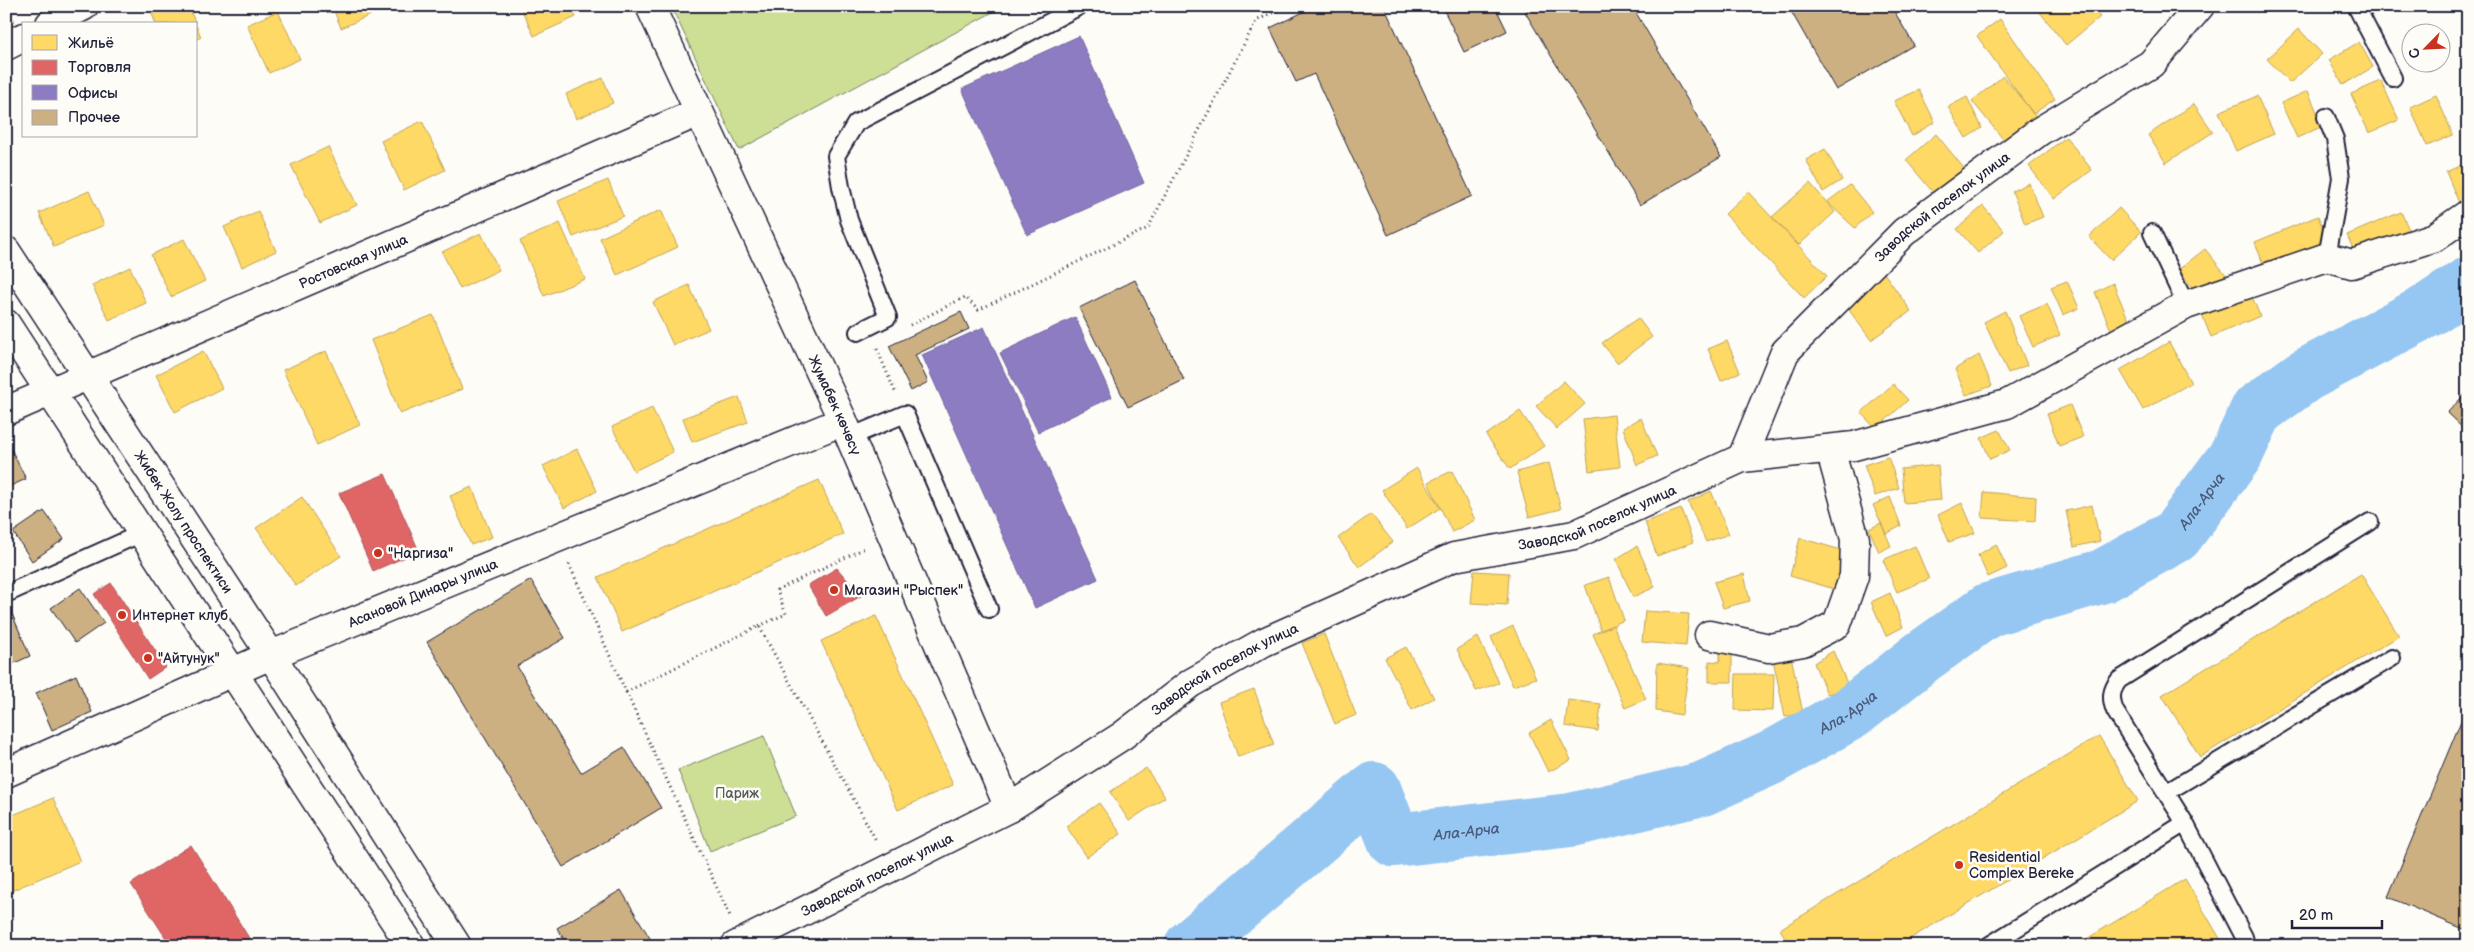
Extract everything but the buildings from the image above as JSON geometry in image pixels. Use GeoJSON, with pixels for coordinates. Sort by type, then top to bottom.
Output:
{"type":"FeatureCollection","features":[{"type":"Feature","properties":{"kind":"street"},"geometry":{"type":"LineString","coordinates":[[54,22],[84,6]]}},
{"type":"Feature","properties":{"kind":"street","name":"Заводской поселок улица"},"geometry":{"type":"LineString","coordinates":[[1742,458],[1785,352],[1904,232],[2040,131],[2151,64],[2200,6]]}},
{"type":"Feature","properties":{"kind":"street","name":"Жумабек көчөсү"},"geometry":{"type":"LineString","coordinates":[[654,8],[699,112],[846,429],[1009,808]]}},
{"type":"Feature","properties":{"kind":"street"},"geometry":{"type":"LineString","coordinates":[[6,46],[22,38]]}},
{"type":"Feature","properties":{"kind":"street","name":"Ростовская улица"},"geometry":{"type":"LineString","coordinates":[[6,411],[699,112]]}},
{"type":"Feature","properties":{"kind":"street"},"geometry":{"type":"LineString","coordinates":[[2327,257],[2352,264],[2435,237],[2468,214]]}},
{"type":"Feature","properties":{"kind":"street","name":"Жибек Жолу проспектиси"},"geometry":{"type":"LineString","coordinates":[[6,251],[271,655],[458,946]]}},
{"type":"Feature","properties":{"kind":"street","name":"Заводской поселок улица"},"geometry":{"type":"LineString","coordinates":[[738,944],[1009,808],[1122,736],[1191,683],[1264,642],[1454,557],[1574,535],[1742,458],[1854,446],[2007,404],[2186,305],[2327,257]]}},
{"type":"Feature","properties":{"kind":"street"},"geometry":{"type":"LineString","coordinates":[[6,324],[411,946]]}},
{"type":"Feature","properties":{"kind":"street","name":"Асановой Динары улица"},"geometry":{"type":"LineString","coordinates":[[6,773],[271,655],[558,538],[846,429]]}},
{"type":"Feature","properties":{"kind":"street"},"geometry":{"type":"LineString","coordinates":[[1709,636],[1769,648],[1803,642],[1838,624],[1854,576],[1855,539],[1830,449]]}},
{"type":"Feature","properties":{"kind":"lane"},"geometry":{"type":"LineString","coordinates":[[858,332],[888,317],[849,220],[841,187],[836,156],[856,124],[1080,6]]}},
{"type":"Feature","properties":{"kind":"lane"},"geometry":{"type":"LineString","coordinates":[[2356,6],[2393,78]]}},
{"type":"Feature","properties":{"kind":"lane"},"geometry":{"type":"LineString","coordinates":[[2326,117],[2335,139],[2341,178],[2327,257]]}},
{"type":"Feature","properties":{"kind":"lane"},"geometry":{"type":"LineString","coordinates":[[2152,233],[2186,305]]}},
{"type":"Feature","properties":{"kind":"lane"},"geometry":{"type":"LineString","coordinates":[[846,429],[905,414],[989,609]]}},
{"type":"Feature","properties":{"kind":"lane"},"geometry":{"type":"LineString","coordinates":[[2246,946],[2244,937],[2185,823],[2114,710],[2111,696],[2119,680],[2370,522]]}},
{"type":"Feature","properties":{"kind":"lane"},"geometry":{"type":"LineString","coordinates":[[6,594],[142,532]]}},
{"type":"Feature","properties":{"kind":"lane"},"geometry":{"type":"LineString","coordinates":[[2167,792],[2392,658]]}},
{"type":"Feature","properties":{"kind":"lane"},"geometry":{"type":"LineString","coordinates":[[1988,946],[2185,823]]}},
{"type":"Feature","properties":{"kind":"path"},"geometry":{"type":"LineString","coordinates":[[908,326],[966,297],[978,310],[1148,228],[1256,22],[1286,6]]}},
{"type":"Feature","properties":{"kind":"path"},"geometry":{"type":"LineString","coordinates":[[874,342],[898,398]]}},
{"type":"Feature","properties":{"kind":"path"},"geometry":{"type":"LineString","coordinates":[[626,692],[786,614],[777,590],[892,536]]}},
{"type":"Feature","properties":{"kind":"path"},"geometry":{"type":"LineString","coordinates":[[558,538],[738,944]]}},
{"type":"Feature","properties":{"kind":"path"},"geometry":{"type":"LineString","coordinates":[[759,626],[891,867]]}},
{"type":"Feature","properties":{"kind":"green space"},"geometry":{"type":"Polygon","coordinates":[[[671,6],[1004,6],[739,150],[671,6]]]}},
{"type":"Feature","properties":{"kind":"green space","name":"Париж"},"geometry":{"type":"Polygon","coordinates":[[[764,736],[796,816],[710,851],[678,770],[764,736]]]}},
{"type":"Feature","properties":{"kind":"waterway","name":"Ала-Арча"},"geometry":{"type":"LineString","coordinates":[[1191,946],[1374,789],[1394,840],[1571,820],[1702,789],[1771,758],[1851,713],[1922,657],[1988,610],[2103,576],[2176,536],[2236,455],[2257,410],[2304,376],[2427,311],[2468,284]]}},
{"type":"Feature","properties":{"kind":"place","name":"\"Наргиза\""},"geometry":{"type":"Point","coordinates":[378,553]}},
{"type":"Feature","properties":{"kind":"place","name":"Магазин \"Рыспек\""},"geometry":{"type":"Point","coordinates":[834,590]}},
{"type":"Feature","properties":{"kind":"place","name":"Интернет клуб"},"geometry":{"type":"Point","coordinates":[122,615]}},
{"type":"Feature","properties":{"kind":"place","name":"\"Айтунук\""},"geometry":{"type":"Point","coordinates":[148,658]}},
{"type":"Feature","properties":{"kind":"place","name":"Residential Complex Bereke"},"geometry":{"type":"Point","coordinates":[1959,865]}}]}
